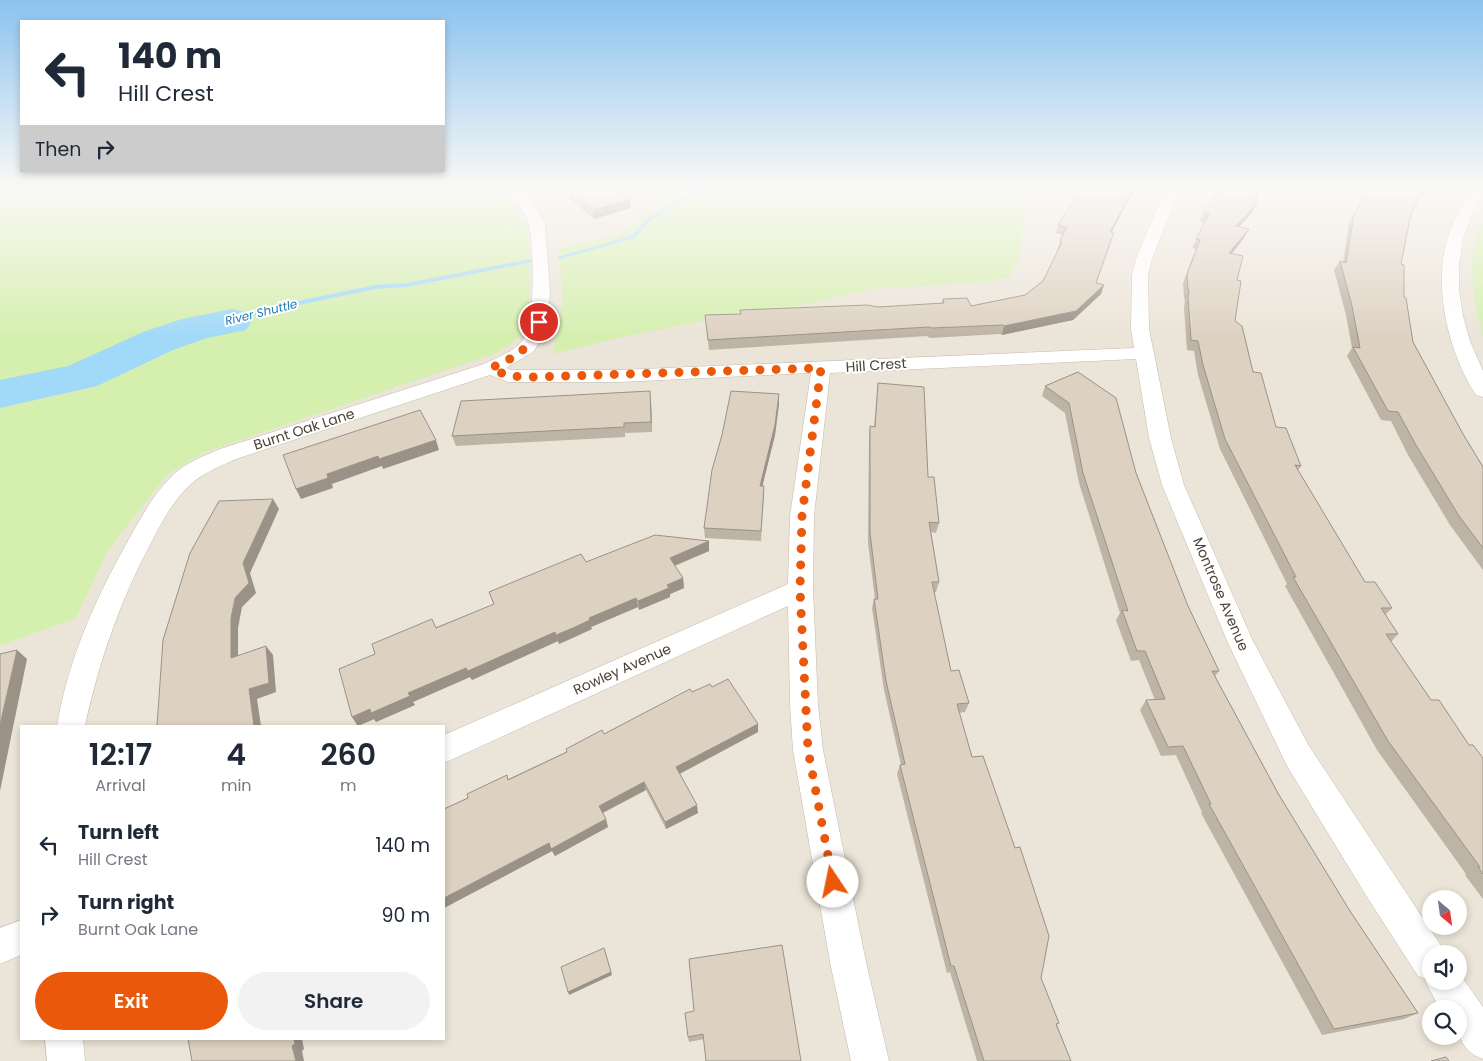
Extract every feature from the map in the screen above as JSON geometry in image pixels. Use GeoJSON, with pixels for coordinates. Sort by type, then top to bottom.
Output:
{"type":"FeatureCollection","features":[{"type":"Feature","properties":{"kind":"street","name":"Burnt Oak Lane"},"geometry":{"type":"LineString","coordinates":[[71,725],[75,704],[98,631],[116,587],[152,518],[170,493],[185,478],[200,467],[228,454],[491,368],[512,358],[526,348],[534,337],[539,322],[541,291],[538,240]]}},
{"type":"Feature","properties":{"kind":"street","name":"Montrose Avenue"},"geometry":{"type":"LineString","coordinates":[[1151,240],[1140,275],[1140,329],[1160,438],[1173,485],[1241,643],[1298,756],[1422,950]]}},
{"type":"Feature","properties":{"kind":"street"},"geometry":{"type":"LineString","coordinates":[[1454,240],[1450,256],[1449,285],[1451,305],[1460,340],[1483,391]]}},
{"type":"Feature","properties":{"kind":"street","name":"Hill Crest"},"geometry":{"type":"LineString","coordinates":[[491,368],[508,376],[532,377],[821,368],[1143,353]]}},
{"type":"Feature","properties":{"kind":"street"},"geometry":{"type":"LineString","coordinates":[[821,368],[802,516],[800,590],[808,750],[848,962],[870,1061]]}},
{"type":"Feature","properties":{"kind":"street","name":"Rowley Avenue"},"geometry":{"type":"LineString","coordinates":[[445,749],[800,590]]}},
{"type":"Feature","properties":{"kind":"street"},"geometry":{"type":"LineString","coordinates":[[0,946],[20,937]]}},
{"type":"Feature","properties":{"kind":"street"},"geometry":{"type":"LineString","coordinates":[[1450,990],[1483,1040]]}},
{"type":"Feature","properties":{"kind":"street"},"geometry":{"type":"LineString","coordinates":[[64,1040],[66,1061]]}},
{"type":"Feature","properties":{"kind":"shaded area"},"geometry":{"type":"Polygon","coordinates":[[[526,240],[1483,240],[1483,1061],[0,1061],[0,646],[76,618],[108,551],[167,475],[205,452],[529,312],[526,240]]]}},
{"type":"Feature","properties":{"kind":"green space"},"geometry":{"type":"Polygon","coordinates":[[[0,240],[528,240],[530,278],[529,310],[525,329],[512,343],[496,353],[205,452],[167,475],[108,551],[76,618],[0,646],[0,240]]]}},
{"type":"Feature","properties":{"kind":"green space"},"geometry":{"type":"Polygon","coordinates":[[[599,240],[1022,240],[1019,259],[1010,276],[989,282],[871,289],[781,310],[729,316],[616,338],[553,354],[563,302],[559,249],[599,240]]]}},
{"type":"Feature","properties":{"kind":"green space"},"geometry":{"type":"Polygon","coordinates":[[[1477,240],[1483,240],[1483,337],[1472,278],[1477,240]]]}},
{"type":"Feature","properties":{"kind":"building"},"geometry":{"type":"Polygon","coordinates":[[[1111,240],[1096,283],[1104,285],[1076,311],[1004,326],[929,327],[708,340],[705,315],[741,314],[740,310],[867,305],[878,307],[944,303],[943,299],[967,298],[971,306],[1025,295],[1043,281],[1062,242],[1060,241],[1111,240]]]}},
{"type":"Feature","properties":{"kind":"building"},"geometry":{"type":"Polygon","coordinates":[[[1198,240],[1240,240],[1229,253],[1243,256],[1237,280],[1241,281],[1235,321],[1242,326],[1253,372],[1261,373],[1276,427],[1286,428],[1301,466],[1295,465],[1365,582],[1375,582],[1392,608],[1381,608],[1398,634],[1386,634],[1431,700],[1439,700],[1469,745],[1473,745],[1483,758],[1483,874],[1478,867],[1480,867],[1388,741],[1293,577],[1296,577],[1225,439],[1203,365],[1198,341],[1191,340],[1187,274],[1200,240],[1198,240]]]}},
{"type":"Feature","properties":{"kind":"building"},"geometry":{"type":"Polygon","coordinates":[[[1350,240],[1406,240],[1401,264],[1404,265],[1404,297],[1406,298],[1413,342],[1483,467],[1483,548],[1459,516],[1398,412],[1388,411],[1353,347],[1360,348],[1352,306],[1340,261],[1346,263],[1350,240]]]}},
{"type":"Feature","properties":{"kind":"building"},"geometry":{"type":"Polygon","coordinates":[[[1078,372],[1116,398],[1136,473],[1188,606],[1219,671],[1212,671],[1279,795],[1350,911],[1418,1013],[1334,1029],[1209,804],[1211,804],[1183,746],[1168,747],[1146,700],[1165,699],[1145,651],[1137,651],[1122,610],[1128,611],[1083,473],[1069,403],[1045,386],[1078,372]]]}},
{"type":"Feature","properties":{"kind":"building"},"geometry":{"type":"Polygon","coordinates":[[[878,383],[924,387],[928,477],[934,477],[939,523],[929,522],[939,582],[932,582],[951,671],[959,670],[969,703],[957,704],[972,757],[983,756],[1015,848],[1020,847],[1049,936],[1041,978],[1059,1023],[1056,1024],[1071,1061],[984,1061],[954,966],[951,966],[900,765],[905,764],[886,681],[874,599],[878,599],[870,533],[870,426],[875,427],[878,383]]]}},
{"type":"Feature","properties":{"kind":"building"},"geometry":{"type":"Polygon","coordinates":[[[650,391],[651,422],[624,423],[624,427],[452,436],[461,401],[650,391]]]}},
{"type":"Feature","properties":{"kind":"building"},"geometry":{"type":"Polygon","coordinates":[[[731,391],[779,394],[775,425],[760,486],[764,486],[761,531],[704,528],[712,470],[722,435],[731,391]]]}},
{"type":"Feature","properties":{"kind":"building"},"geometry":{"type":"Polygon","coordinates":[[[420,410],[436,440],[379,459],[378,456],[327,474],[328,478],[296,489],[283,455],[420,410]]]}},
{"type":"Feature","properties":{"kind":"building"},"geometry":{"type":"Polygon","coordinates":[[[273,499],[243,563],[249,583],[235,598],[231,618],[231,658],[266,646],[269,683],[249,689],[254,725],[157,725],[163,640],[190,553],[219,501],[273,499]]]}},
{"type":"Feature","properties":{"kind":"building"},"geometry":{"type":"Polygon","coordinates":[[[655,535],[709,541],[670,558],[683,578],[667,585],[669,588],[638,601],[636,598],[589,618],[590,620],[573,628],[556,635],[555,632],[468,671],[466,668],[408,693],[410,696],[371,713],[370,709],[352,717],[339,669],[375,654],[372,644],[432,619],[436,628],[494,604],[489,592],[581,554],[586,562],[655,535]]]}},
{"type":"Feature","properties":{"kind":"building"},"geometry":{"type":"Polygon","coordinates":[[[17,650],[0,725],[0,654],[17,650]]]}},
{"type":"Feature","properties":{"kind":"building"},"geometry":{"type":"Polygon","coordinates":[[[728,679],[758,724],[676,767],[697,805],[665,822],[644,782],[599,806],[606,819],[551,849],[549,843],[445,897],[445,809],[468,798],[467,794],[507,775],[508,780],[567,752],[566,749],[602,730],[604,734],[690,689],[692,692],[710,684],[712,687],[728,679]]]}},
{"type":"Feature","properties":{"kind":"building"},"geometry":{"type":"Polygon","coordinates":[[[782,945],[801,1061],[706,1061],[703,1034],[688,1037],[685,1013],[694,1011],[689,959],[782,945]]]}},
{"type":"Feature","properties":{"kind":"building"},"geometry":{"type":"Polygon","coordinates":[[[604,948],[611,972],[568,992],[561,967],[604,948]]]}},
{"type":"Feature","properties":{"kind":"building"},"geometry":{"type":"Polygon","coordinates":[[[188,1040],[294,1040],[295,1044],[292,1046],[296,1061],[192,1061],[188,1040]]]}},
{"type":"Feature","properties":{"kind":"building"},"geometry":{"type":"Polygon","coordinates":[[[1446,1057],[1449,1061],[1431,1061],[1446,1057]]]}},
{"type":"Feature","properties":{"kind":"waterway","name":"River Shuttle"},"geometry":{"type":"LineString","coordinates":[[560,257],[624,240]]}},
{"type":"Feature","properties":{"kind":"waterway","name":"River Shuttle"},"geometry":{"type":"LineString","coordinates":[[232,321],[263,310],[376,287],[407,285],[531,261]]}},
{"type":"Feature","properties":{"kind":"waterway","name":"River Shuttle"},"geometry":{"type":"LineString","coordinates":[[0,394],[81,377],[158,341],[197,328],[232,321]]}},
{"type":"Feature","properties":{"kind":"route"},"geometry":{"type":"LineString","coordinates":[[539,322],[534,337],[526,348],[512,358],[491,368],[508,376],[532,377],[620,376],[821,368],[802,516],[800,590],[804,706],[808,750],[833,882]]}}]}
